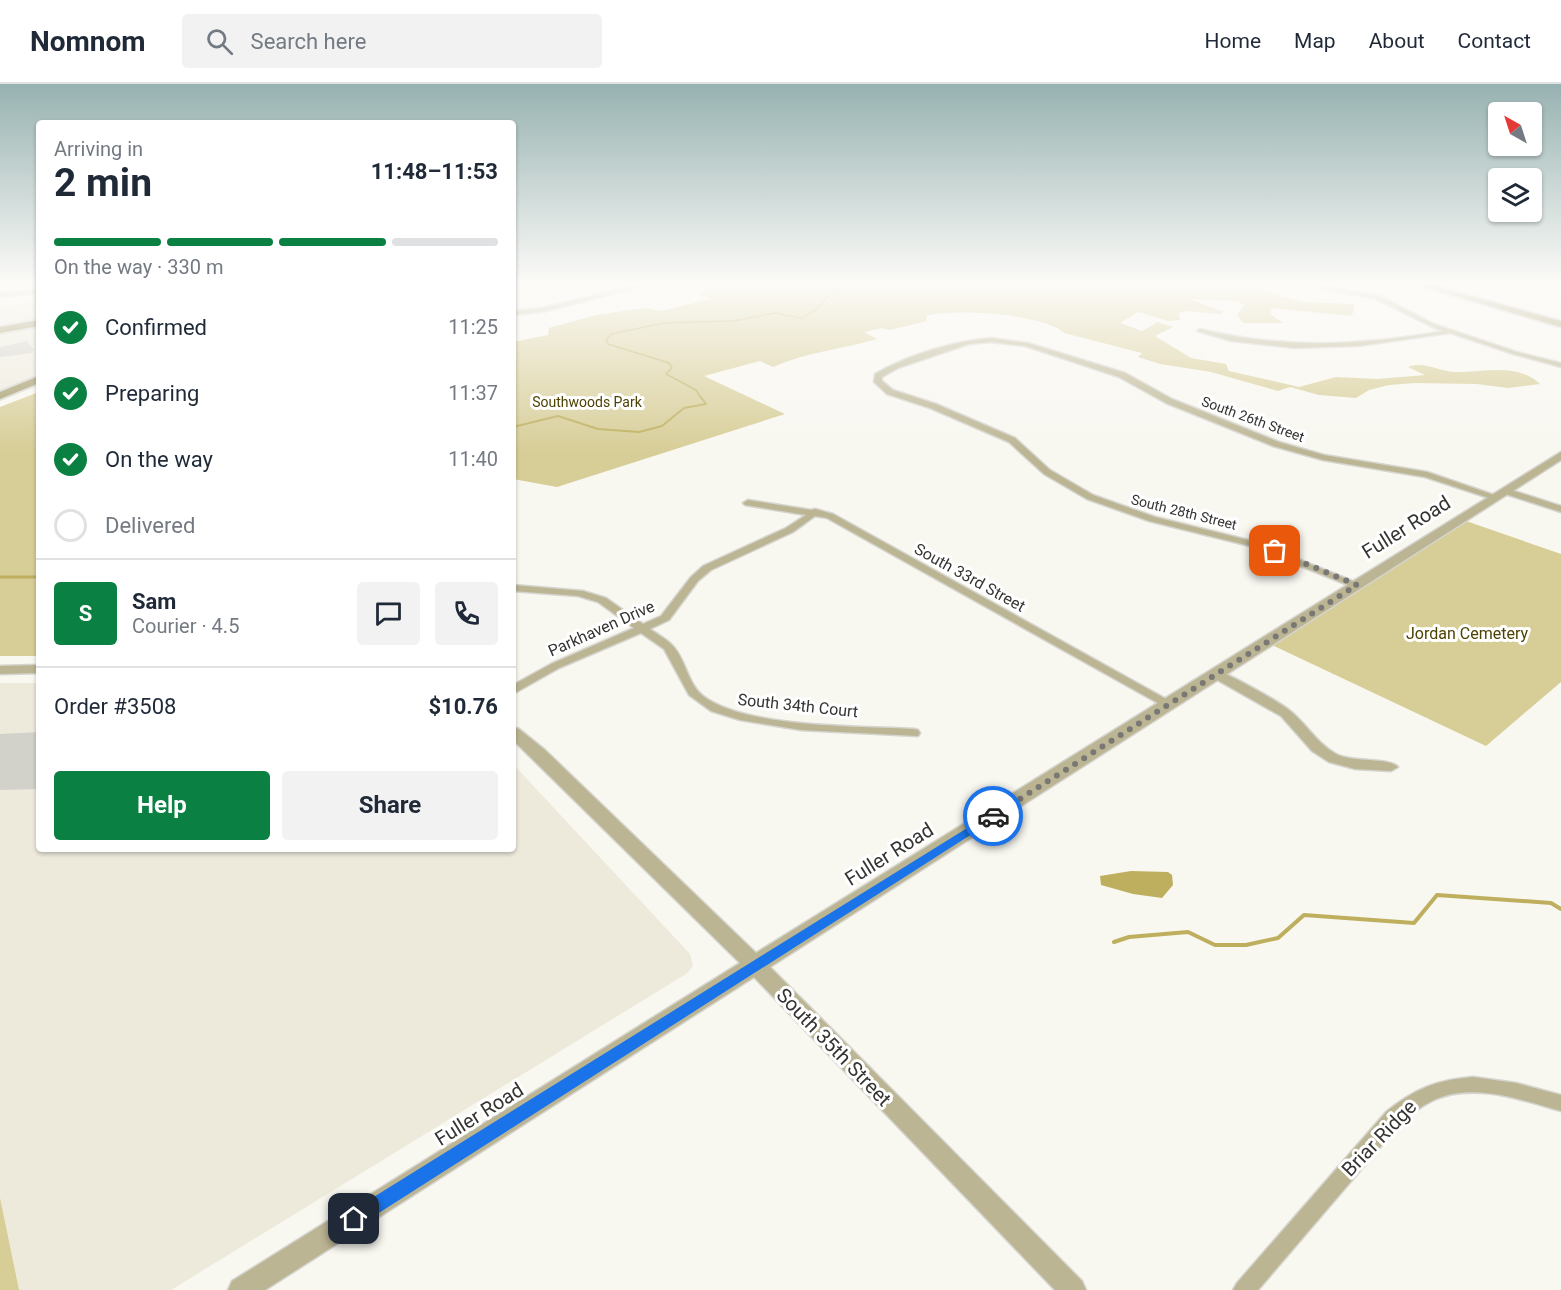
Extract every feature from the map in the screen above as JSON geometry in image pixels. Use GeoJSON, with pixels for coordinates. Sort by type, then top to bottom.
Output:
{"type":"FeatureCollection","features":[{"type":"Feature","properties":{"kind":"main road"},"geometry":{"type":"LineString","coordinates":[[0,396],[36,380]]}},
{"type":"Feature","properties":{"kind":"main road"},"geometry":{"type":"LineString","coordinates":[[0,403],[36,389]]}},
{"type":"Feature","properties":{"kind":"street"},"geometry":{"type":"LineString","coordinates":[[1247,340],[1302,346],[1360,345],[1393,340]]}},
{"type":"Feature","properties":{"kind":"street"},"geometry":{"type":"LineString","coordinates":[[1477,340],[1561,365]]}},
{"type":"Feature","properties":{"kind":"street","name":"South 26th Street"},"geometry":{"type":"LineString","coordinates":[[883,388],[878,382],[879,376],[895,366],[968,342],[1010,341],[1037,346],[1122,375],[1169,401],[1276,444],[1323,457],[1427,475],[1561,509]]}},
{"type":"Feature","properties":{"kind":"street","name":"South 28th Street"},"geometry":{"type":"LineString","coordinates":[[883,388],[1003,436],[1020,445],[1059,480],[1109,505],[1152,519],[1253,544],[1357,585]]}},
{"type":"Feature","properties":{"kind":"street","name":"Fuller Road"},"geometry":{"type":"LineString","coordinates":[[241,1290],[1561,455]]}},
{"type":"Feature","properties":{"kind":"street","name":"South 33rd Street"},"geometry":{"type":"LineString","coordinates":[[748,503],[830,516],[1169,704]]}},
{"type":"Feature","properties":{"kind":"street","name":"Parkhaven Drive"},"geometry":{"type":"LineString","coordinates":[[516,688],[555,666],[643,628],[672,612],[692,582],[708,568],[779,537],[815,512]]}},
{"type":"Feature","properties":{"kind":"street","name":"South 34th Court"},"geometry":{"type":"LineString","coordinates":[[516,588],[592,596],[610,605],[643,628],[676,656],[690,689],[698,698],[721,712],[751,720],[914,733]]}},
{"type":"Feature","properties":{"kind":"street"},"geometry":{"type":"LineString","coordinates":[[0,670],[36,669]]}},
{"type":"Feature","properties":{"kind":"street"},"geometry":{"type":"LineString","coordinates":[[1216,674],[1285,713],[1317,748],[1334,759],[1355,765],[1391,767]]}},
{"type":"Feature","properties":{"kind":"street","name":"South 35th Street"},"geometry":{"type":"LineString","coordinates":[[516,735],[539,754],[756,966],[1074,1290]]}},
{"type":"Feature","properties":{"kind":"street","name":"Briar Ridge"},"geometry":{"type":"LineString","coordinates":[[1244,1290],[1393,1118],[1419,1096],[1443,1088],[1471,1085],[1516,1090],[1561,1103]]}},
{"type":"Feature","properties":{"kind":"shaded area"},"geometry":{"type":"Polygon","coordinates":[[[0,340],[36,340],[36,378],[0,394],[0,340]]]}},
{"type":"Feature","properties":{"kind":"shaded area"},"geometry":{"type":"Polygon","coordinates":[[[0,683],[36,683],[36,852],[516,852],[516,767],[690,954],[693,966],[686,974],[171,1290],[0,1290],[0,683]]]}},
{"type":"Feature","properties":{"kind":"shaded area"},"geometry":{"type":"Polygon","coordinates":[[[1131,871],[1168,872],[1172,875],[1173,885],[1162,898],[1133,894],[1101,885],[1100,876],[1131,871]]]}},
{"type":"Feature","properties":{"kind":"green space","name":"Southwoods Park"},"geometry":{"type":"Polygon","coordinates":[[[871,340],[811,354],[773,367],[760,361],[704,376],[785,414],[557,487],[516,480],[516,341],[871,340]]]}},
{"type":"Feature","properties":{"kind":"green space"},"geometry":{"type":"Polygon","coordinates":[[[1092,340],[1162,340],[1191,358],[1226,364],[1229,371],[1299,387],[1336,377],[1377,379],[1425,375],[1408,367],[1414,365],[1454,372],[1510,371],[1531,377],[1540,384],[1508,388],[1477,384],[1415,383],[1389,385],[1369,390],[1356,398],[1319,395],[1290,387],[1278,391],[1211,372],[1160,364],[1138,357],[1142,353],[1092,340]]]}},
{"type":"Feature","properties":{"kind":"green space"},"geometry":{"type":"Polygon","coordinates":[[[36,393],[36,656],[0,656],[0,407],[36,393]]]}},
{"type":"Feature","properties":{"kind":"green space","name":"Jordan Cemetery"},"geometry":{"type":"Polygon","coordinates":[[[1466,521],[1561,554],[1561,682],[1486,746],[1272,645],[1466,521]]]}},
{"type":"Feature","properties":{"kind":"green space"},"geometry":{"type":"Polygon","coordinates":[[[0,1198],[19,1290],[0,1290],[0,1198]]]}},
{"type":"Feature","properties":{"kind":"building"},"geometry":{"type":"Polygon","coordinates":[[[27,341],[34,350],[33,353],[0,357],[0,347],[27,341]]]}},
{"type":"Feature","properties":{"kind":"building"},"geometry":{"type":"Polygon","coordinates":[[[36,732],[36,789],[0,790],[0,734],[36,732]]]}},
{"type":"Feature","properties":{"kind":"waterway"},"geometry":{"type":"LineString","coordinates":[[606,340],[608,344],[669,363],[672,368],[666,374],[696,390],[701,398]]}},
{"type":"Feature","properties":{"kind":"waterway"},"geometry":{"type":"LineString","coordinates":[[516,426],[558,416],[598,429],[639,432],[662,426],[684,408],[706,404],[700,396]]}},
{"type":"Feature","properties":{"kind":"waterway"},"geometry":{"type":"LineString","coordinates":[[0,577],[36,577]]}},
{"type":"Feature","properties":{"kind":"waterway"},"geometry":{"type":"LineString","coordinates":[[1114,942],[1129,937],[1188,932],[1215,945],[1246,945],[1278,938],[1304,915],[1414,923],[1437,895],[1551,903],[1561,909]]}},
{"type":"Feature","properties":{"kind":"way so far"},"geometry":{"type":"LineString","coordinates":[[993,816],[1357,585],[1275,551]]}},
{"type":"Feature","properties":{"kind":"route"},"geometry":{"type":"LineString","coordinates":[[354,1219],[993,816]]}}]}
